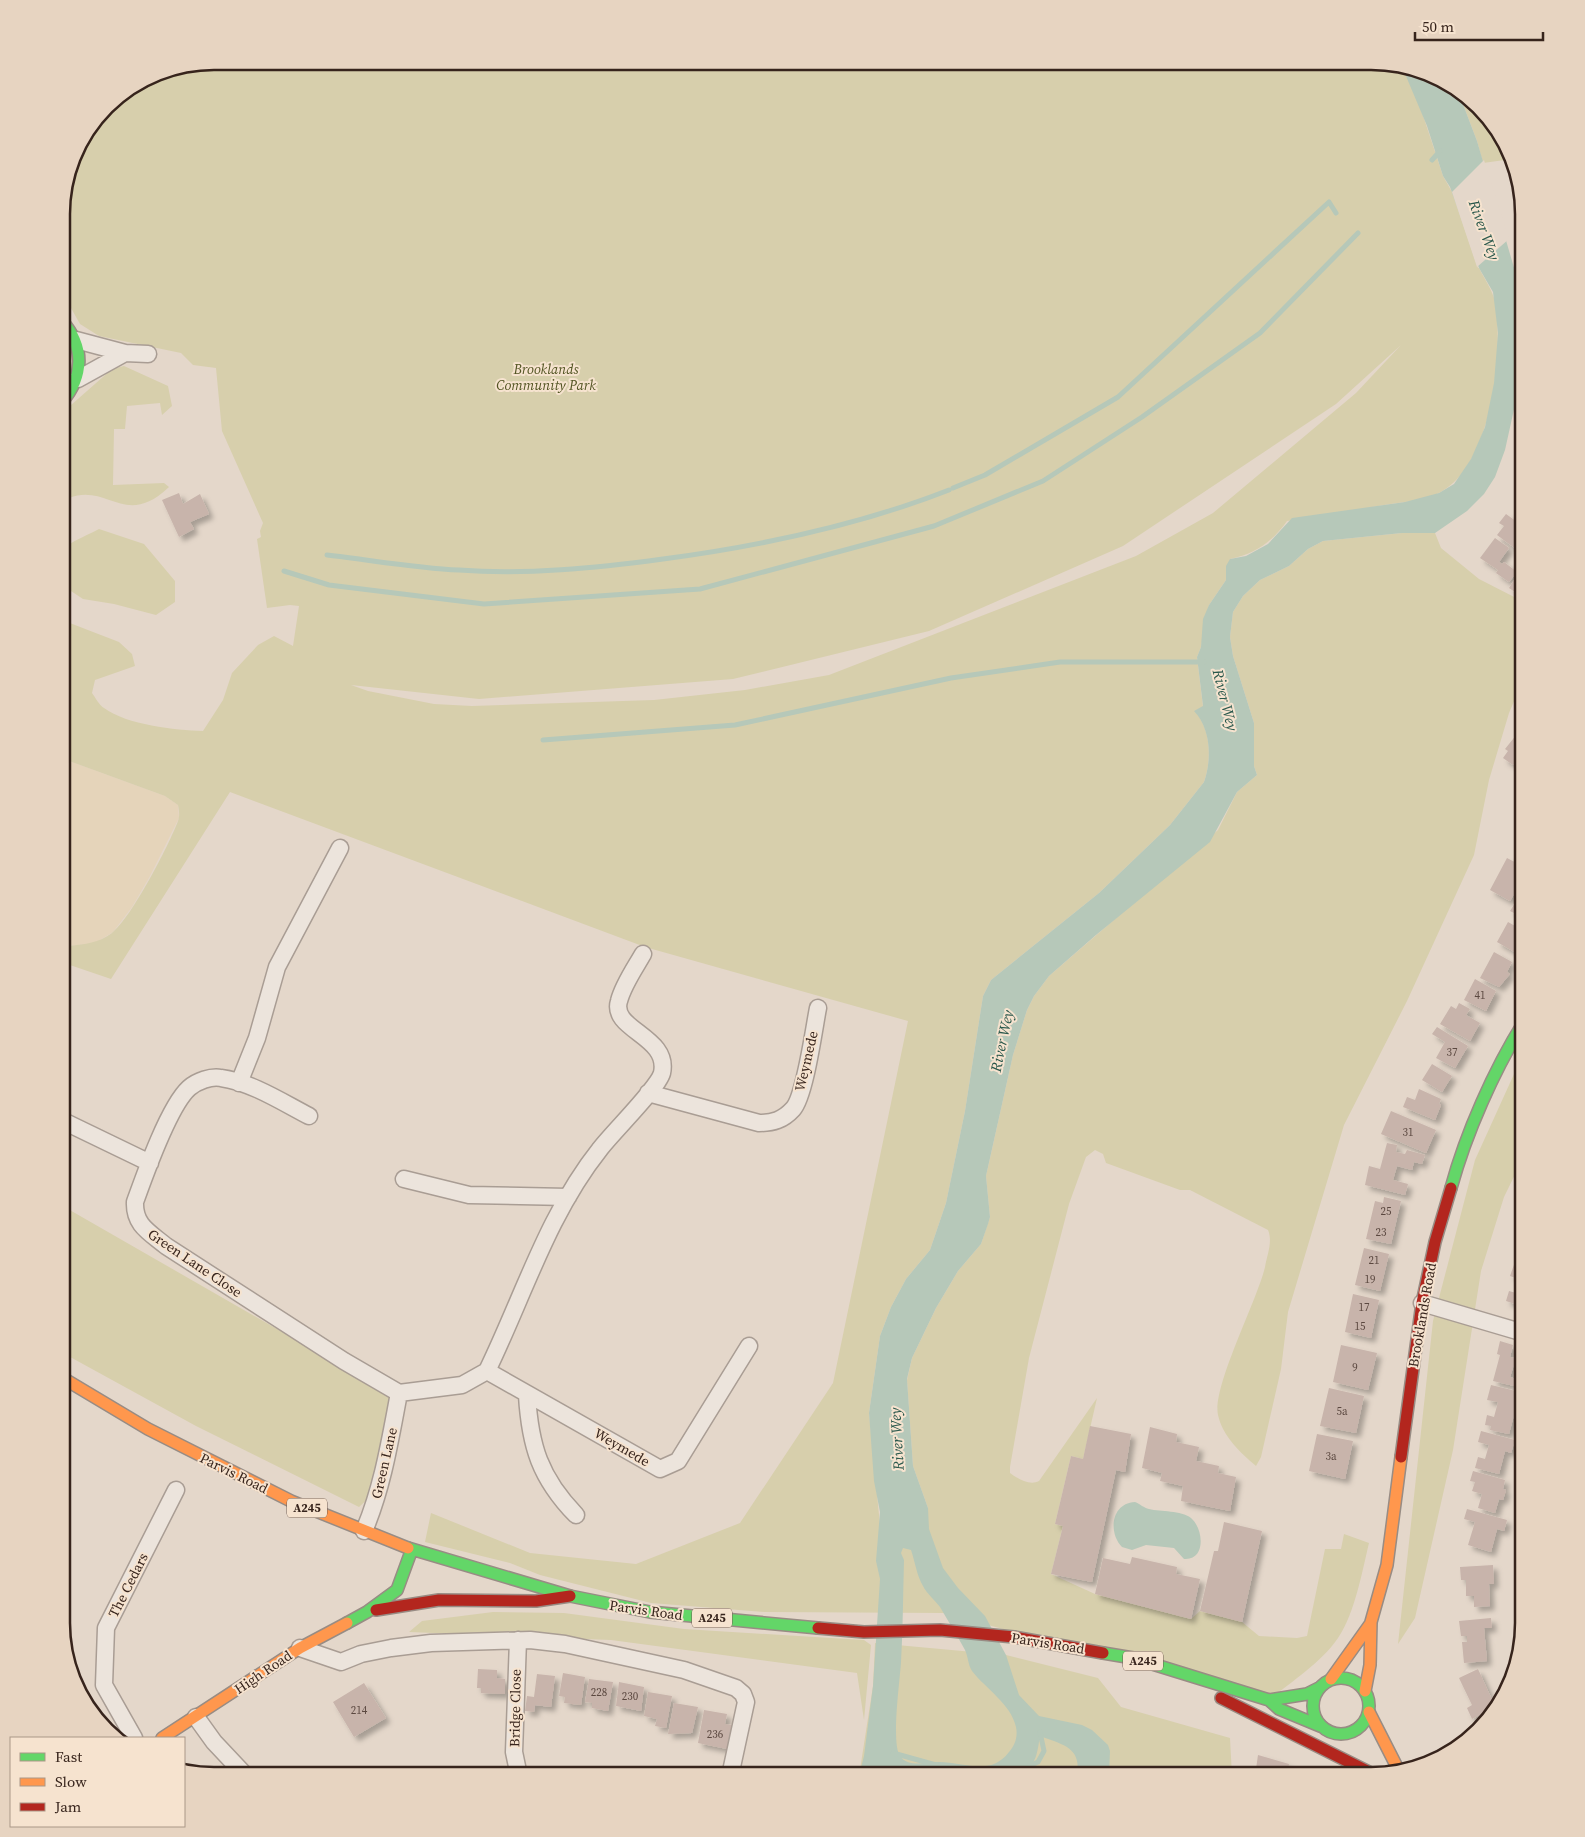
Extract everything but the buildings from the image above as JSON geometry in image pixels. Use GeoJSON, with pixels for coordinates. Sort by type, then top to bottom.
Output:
{"type":"FeatureCollection","features":[{"type":"Feature","properties":{"kind":"main road"},"geometry":{"type":"LineString","coordinates":[[70,332],[76,340],[81,359],[78,379],[70,393]]}},
{"type":"Feature","properties":{"kind":"main road","name":"Brooklands Road"},"geometry":{"type":"LineString","coordinates":[[1371,1622],[1387,1565],[1395,1518],[1422,1302],[1435,1242],[1453,1179],[1486,1094],[1515,1036]]}},
{"type":"Feature","properties":{"kind":"main road","name":"Parvis Road"},"geometry":{"type":"LineString","coordinates":[[70,1382],[148,1428],[234,1474],[291,1501],[412,1549],[570,1596],[650,1612],[855,1631],[940,1630],[1014,1637],[1133,1658],[1269,1700],[1279,1709],[1320,1726]]}},
{"type":"Feature","properties":{"kind":"main road","name":"High Road"},"geometry":{"type":"LineString","coordinates":[[164,1737],[300,1648],[367,1612],[397,1590],[402,1582],[412,1549]]}},
{"type":"Feature","properties":{"kind":"main road","name":"High Road"},"geometry":{"type":"LineString","coordinates":[[367,1612],[423,1600],[478,1599],[540,1603],[570,1596]]}},
{"type":"Feature","properties":{"kind":"main road"},"geometry":{"type":"LineString","coordinates":[[1353,1745],[1339,1735],[1328,1732],[1320,1726],[1312,1707],[1314,1697],[1319,1688],[1331,1680],[1371,1622]]}},
{"type":"Feature","properties":{"kind":"main road"},"geometry":{"type":"LineString","coordinates":[[1365,1691],[1370,1666],[1371,1622]]}},
{"type":"Feature","properties":{"kind":"main road","name":"A245"},"geometry":{"type":"LineString","coordinates":[[1154,1665],[1359,1767]]}},
{"type":"Feature","properties":{"kind":"main road"},"geometry":{"type":"LineString","coordinates":[[1331,1680],[1346,1678],[1360,1685],[1365,1691],[1370,1705],[1369,1712],[1361,1727],[1355,1732],[1339,1735]]}},
{"type":"Feature","properties":{"kind":"main road","name":"Parvis Road"},"geometry":{"type":"LineString","coordinates":[[1269,1700],[1307,1694],[1319,1688]]}},
{"type":"Feature","properties":{"kind":"main road"},"geometry":{"type":"LineString","coordinates":[[1369,1712],[1396,1765]]}},
{"type":"Feature","properties":{"kind":"main road"},"geometry":{"type":"LineString","coordinates":[[1373,1761],[1382,1766]]}},
{"type":"Feature","properties":{"kind":"street"},"geometry":{"type":"LineString","coordinates":[[76,340],[125,353],[148,354]]}},
{"type":"Feature","properties":{"kind":"street"},"geometry":{"type":"LineString","coordinates":[[78,379],[125,353]]}},
{"type":"Feature","properties":{"kind":"street"},"geometry":{"type":"LineString","coordinates":[[239,1083],[257,1038],[277,967],[340,848]]}},
{"type":"Feature","properties":{"kind":"street"},"geometry":{"type":"LineString","coordinates":[[399,1393],[462,1384],[487,1371],[568,1197],[599,1149],[648,1093],[662,1074],[662,1056],[651,1041],[629,1025],[618,1013],[618,1002],[643,954]]}},
{"type":"Feature","properties":{"kind":"street","name":"Weymede"},"geometry":{"type":"LineString","coordinates":[[648,1093],[759,1123],[776,1122],[794,1109],[802,1085],[818,1008]]}},
{"type":"Feature","properties":{"kind":"street","name":"Green Lane Close"},"geometry":{"type":"LineString","coordinates":[[309,1116],[239,1083],[220,1078],[203,1080],[189,1087],[177,1103],[150,1163],[135,1202],[134,1214],[141,1226],[166,1246],[344,1361],[399,1393]]}},
{"type":"Feature","properties":{"kind":"street"},"geometry":{"type":"LineString","coordinates":[[70,1124],[150,1163]]}},
{"type":"Feature","properties":{"kind":"street"},"geometry":{"type":"LineString","coordinates":[[404,1179],[469,1195],[568,1197]]}},
{"type":"Feature","properties":{"kind":"street"},"geometry":{"type":"LineString","coordinates":[[1422,1302],[1515,1330]]}},
{"type":"Feature","properties":{"kind":"street","name":"Weymede"},"geometry":{"type":"LineString","coordinates":[[487,1371],[660,1469],[678,1461],[749,1346]]}},
{"type":"Feature","properties":{"kind":"street","name":"Green Lane"},"geometry":{"type":"LineString","coordinates":[[364,1531],[378,1498],[399,1393]]}},
{"type":"Feature","properties":{"kind":"street"},"geometry":{"type":"LineString","coordinates":[[527,1395],[528,1421],[535,1456],[560,1499],[576,1516]]}},
{"type":"Feature","properties":{"kind":"street","name":"The Cedars"},"geometry":{"type":"LineString","coordinates":[[133,1737],[104,1685],[106,1628],[176,1490]]}},
{"type":"Feature","properties":{"kind":"street"},"geometry":{"type":"LineString","coordinates":[[300,1648],[341,1662],[361,1654],[431,1643],[518,1640],[565,1644],[599,1650],[684,1670],[736,1688],[743,1694],[746,1702],[732,1767]]}},
{"type":"Feature","properties":{"kind":"street","name":"Bridge Close"},"geometry":{"type":"LineString","coordinates":[[517,1767],[514,1752],[518,1640]]}},
{"type":"Feature","properties":{"kind":"street"},"geometry":{"type":"LineString","coordinates":[[196,1717],[214,1742],[238,1767]]}},
{"type":"Feature","properties":{"kind":"shaded area"},"geometry":{"type":"Polygon","coordinates":[[[70,761],[165,796],[178,805],[179,818],[132,907],[113,932],[95,943],[70,946],[70,761]]]}},
{"type":"Feature","properties":{"kind":"green space","name":"Brooklands Community Park"},"geometry":{"type":"Polygon","coordinates":[[[1380,70],[1410,76],[1443,176],[1452,192],[1478,268],[1495,302],[1498,350],[1490,407],[1482,435],[1471,459],[1457,479],[1439,493],[1412,501],[1287,521],[1262,546],[1247,554],[1230,559],[1226,580],[1209,605],[1201,647],[1197,657],[1203,707],[1195,711],[1207,736],[1209,754],[1204,782],[1170,825],[1099,893],[991,980],[983,996],[965,1111],[946,1203],[930,1250],[906,1279],[891,1307],[880,1336],[869,1413],[880,1525],[928,1508],[913,1466],[907,1380],[912,1358],[936,1308],[958,1271],[981,1244],[990,1217],[986,1176],[1013,1055],[1027,1010],[1034,996],[1049,976],[1218,830],[1237,792],[1257,775],[1254,766],[1254,723],[1233,656],[1230,637],[1233,612],[1243,596],[1260,580],[1289,566],[1308,549],[1323,541],[1402,533],[1435,533],[1441,548],[1479,579],[1515,597],[1515,699],[1489,780],[1474,855],[1407,1001],[1344,1125],[1288,1312],[1281,1369],[1261,1457],[1256,1466],[1233,1444],[1220,1423],[1218,1402],[1228,1365],[1265,1267],[1270,1244],[1268,1230],[1190,1190],[1180,1190],[1106,1163],[1103,1154],[1095,1150],[1086,1157],[1069,1204],[1029,1358],[1010,1467],[1010,1473],[1020,1479],[1032,1483],[1039,1481],[1097,1398],[1083,1459],[1071,1456],[1055,1524],[1063,1526],[1051,1574],[1095,1594],[1191,1619],[1200,1611],[1242,1622],[1259,1636],[1297,1638],[1307,1636],[1325,1549],[1341,1549],[1344,1534],[1369,1543],[1361,1579],[1349,1617],[1338,1638],[1315,1664],[1269,1700],[943,1613],[765,1612],[651,1603],[540,1575],[510,1563],[425,1542],[431,1513],[530,1553],[636,1564],[740,1523],[833,1383],[908,1021],[645,947],[230,792],[111,979],[70,965],[70,946],[102,939],[120,925],[139,897],[158,863],[179,815],[178,805],[165,796],[70,761],[70,623],[119,642],[132,654],[135,666],[95,680],[92,693],[102,707],[125,719],[152,726],[203,731],[223,700],[232,673],[258,645],[274,636],[293,646],[299,606],[290,605],[267,608],[257,539],[261,537],[260,531],[263,523],[222,431],[216,368],[193,365],[181,353],[99,336],[80,324],[70,306],[70,205],[75,177],[81,159],[94,134],[106,119],[134,94],[159,81],[196,71],[1380,70]],[[1401,345],[1336,404],[1123,546],[929,631],[733,679],[479,699],[351,685],[368,691],[434,704],[472,706],[654,700],[745,690],[829,675],[1136,556],[1213,513],[1356,393],[1401,345]]]}},
{"type":"Feature","properties":{"kind":"green space"},"geometry":{"type":"Polygon","coordinates":[[[1463,103],[1479,119],[1496,142],[1504,160],[1483,163],[1463,103]]]}},
{"type":"Feature","properties":{"kind":"green space"},"geometry":{"type":"Polygon","coordinates":[[[124,366],[168,386],[172,406],[162,415],[160,403],[127,406],[125,429],[114,429],[113,485],[164,483],[169,487],[154,499],[140,504],[128,505],[95,496],[83,495],[70,498],[70,406],[112,369],[124,366]]]}},
{"type":"Feature","properties":{"kind":"green space"},"geometry":{"type":"Polygon","coordinates":[[[99,529],[144,544],[175,581],[175,602],[156,615],[114,604],[83,599],[70,590],[70,544],[99,529]]]}},
{"type":"Feature","properties":{"kind":"green space"},"geometry":{"type":"Polygon","coordinates":[[[1515,1072],[1515,1174],[1504,1197],[1481,1271],[1453,1450],[1415,1618],[1398,1644],[1433,1321],[1475,1160],[1515,1072]]]}},
{"type":"Feature","properties":{"kind":"green space"},"geometry":{"type":"Polygon","coordinates":[[[70,1210],[392,1395],[371,1496],[359,1507],[196,1426],[70,1357],[70,1210]]]}},
{"type":"Feature","properties":{"kind":"green space"},"geometry":{"type":"Polygon","coordinates":[[[493,1612],[564,1613],[684,1629],[864,1640],[871,1645],[864,1720],[857,1673],[611,1640],[409,1632],[422,1621],[493,1612]]]}},
{"type":"Feature","properties":{"kind":"green space"},"geometry":{"type":"Polygon","coordinates":[[[875,1643],[1006,1655],[1098,1678],[1121,1707],[1230,1738],[1232,1767],[860,1767],[873,1686],[875,1643]]]}},
{"type":"Feature","properties":{"kind":"water"},"geometry":{"type":"Polygon","coordinates":[[[1405,74],[1443,89],[1463,103],[1477,141],[1515,271],[1515,405],[1505,450],[1495,477],[1484,494],[1467,511],[1435,533],[1402,533],[1323,541],[1308,549],[1289,566],[1260,580],[1243,596],[1233,612],[1230,637],[1233,656],[1254,723],[1254,766],[1257,775],[1237,792],[1210,842],[1049,976],[1034,996],[1027,1010],[1013,1055],[986,1176],[990,1217],[988,1224],[981,1244],[958,1271],[936,1308],[912,1358],[907,1379],[913,1466],[928,1508],[929,1529],[943,1568],[958,1588],[985,1616],[1006,1655],[1019,1695],[1039,1716],[1082,1725],[1092,1730],[1108,1745],[1110,1751],[1109,1767],[1078,1767],[1077,1759],[1069,1748],[1040,1736],[1036,1756],[1029,1767],[861,1767],[873,1686],[880,1579],[876,1561],[880,1512],[874,1481],[869,1413],[880,1336],[891,1307],[906,1279],[930,1250],[946,1203],[965,1111],[983,996],[991,980],[1099,893],[1170,825],[1204,782],[1209,754],[1204,726],[1194,711],[1203,706],[1197,657],[1201,647],[1203,619],[1209,605],[1226,580],[1226,566],[1230,559],[1246,556],[1268,544],[1292,518],[1405,502],[1439,493],[1454,484],[1471,459],[1485,427],[1494,383],[1498,333],[1493,292],[1479,268],[1450,187],[1443,176],[1427,126],[1405,74]],[[903,1548],[901,1553],[904,1560],[903,1624],[896,1725],[897,1749],[903,1760],[913,1763],[939,1762],[977,1766],[994,1764],[1002,1760],[1014,1744],[1017,1731],[1013,1719],[1004,1704],[972,1671],[966,1652],[959,1639],[940,1607],[927,1592],[918,1573],[911,1550],[903,1548]]]}},
{"type":"Feature","properties":{"kind":"water"},"geometry":{"type":"Polygon","coordinates":[[[1135,1502],[1154,1510],[1176,1512],[1191,1518],[1198,1529],[1201,1543],[1196,1555],[1184,1559],[1174,1548],[1146,1545],[1132,1550],[1122,1547],[1115,1534],[1114,1520],[1121,1507],[1135,1502]]]}},
{"type":"Feature","properties":{"kind":"pier"},"geometry":{"type":"Polygon","coordinates":[[[1484,160],[1509,239],[1477,267],[1452,192],[1484,160]]]}},
{"type":"Feature","properties":{"kind":"waterway"},"geometry":{"type":"LineString","coordinates":[[1432,160],[1440,151]]}},
{"type":"Feature","properties":{"kind":"waterway"},"geometry":{"type":"LineString","coordinates":[[953,488],[985,475],[1118,397],[1329,202],[1336,213]]}},
{"type":"Feature","properties":{"kind":"waterway"},"geometry":{"type":"LineString","coordinates":[[284,571],[329,585],[484,604],[700,589],[934,526],[1043,481],[1142,417],[1260,333],[1358,233]]}},
{"type":"Feature","properties":{"kind":"waterway"},"geometry":{"type":"LineString","coordinates":[[327,555],[426,568],[510,572],[612,565],[700,554],[808,533],[879,514],[949,490]]}},
{"type":"Feature","properties":{"kind":"waterway"},"geometry":{"type":"LineString","coordinates":[[543,740],[735,725],[951,678],[1060,662],[1204,662]]}},
{"type":"Feature","properties":{"kind":"waterway","name":"River Wey"},"geometry":{"type":"LineString","coordinates":[[1029,1766],[1038,1762],[1044,1751],[1040,1732]]}},
{"type":"Feature","properties":{"kind":"waterway","name":"River Wey"},"geometry":{"type":"LineString","coordinates":[[893,1753],[936,1765]]}},
{"type":"Feature","properties":{"kind":"traffic: fast"},"geometry":{"type":"LineString","coordinates":[[70,331],[78,351],[79,362],[75,382],[70,390]]}},
{"type":"Feature","properties":{"kind":"traffic: fast"},"geometry":{"type":"LineString","coordinates":[[1451,1188],[1482,1102],[1515,1038]]}},
{"type":"Feature","properties":{"kind":"traffic: fast"},"geometry":{"type":"LineString","coordinates":[[408,1548],[570,1596],[650,1612],[818,1628]]}},
{"type":"Feature","properties":{"kind":"traffic: fast"},"geometry":{"type":"LineString","coordinates":[[347,1623],[367,1612],[397,1590],[412,1549]]}},
{"type":"Feature","properties":{"kind":"traffic: fast"},"geometry":{"type":"LineString","coordinates":[[1103,1653],[1133,1658],[1269,1700],[1279,1709],[1320,1726]]}},
{"type":"Feature","properties":{"kind":"traffic: fast"},"geometry":{"type":"LineString","coordinates":[[1335,1678],[1347,1678],[1357,1682],[1365,1690],[1369,1706],[1365,1722],[1357,1730],[1347,1734],[1335,1734],[1325,1730],[1317,1722],[1313,1712],[1313,1700],[1317,1690],[1325,1682],[1335,1678]]}},
{"type":"Feature","properties":{"kind":"traffic: fast"},"geometry":{"type":"LineString","coordinates":[[1269,1700],[1307,1694],[1319,1688]]}},
{"type":"Feature","properties":{"kind":"traffic: slow"},"geometry":{"type":"LineString","coordinates":[[70,1382],[148,1429],[291,1501],[408,1548]]}},
{"type":"Feature","properties":{"kind":"traffic: slow"},"geometry":{"type":"LineString","coordinates":[[1365,1691],[1370,1665],[1371,1622],[1387,1565],[1401,1457]]}},
{"type":"Feature","properties":{"kind":"traffic: slow"},"geometry":{"type":"LineString","coordinates":[[164,1737],[300,1648],[347,1623]]}},
{"type":"Feature","properties":{"kind":"traffic: slow"},"geometry":{"type":"LineString","coordinates":[[1331,1679],[1371,1623]]}},
{"type":"Feature","properties":{"kind":"traffic: slow"},"geometry":{"type":"LineString","coordinates":[[1369,1712],[1396,1765]]}},
{"type":"Feature","properties":{"kind":"traffic: jam"},"geometry":{"type":"LineString","coordinates":[[1401,1457],[1422,1303],[1435,1242],[1451,1188]]}},
{"type":"Feature","properties":{"kind":"traffic: jam"},"geometry":{"type":"LineString","coordinates":[[376,1610],[439,1600],[536,1601],[570,1596]]}},
{"type":"Feature","properties":{"kind":"traffic: jam"},"geometry":{"type":"LineString","coordinates":[[818,1628],[864,1632],[940,1630],[1014,1637],[1103,1653]]}},
{"type":"Feature","properties":{"kind":"traffic: jam"},"geometry":{"type":"LineString","coordinates":[[1221,1698],[1359,1767]]}}]}
